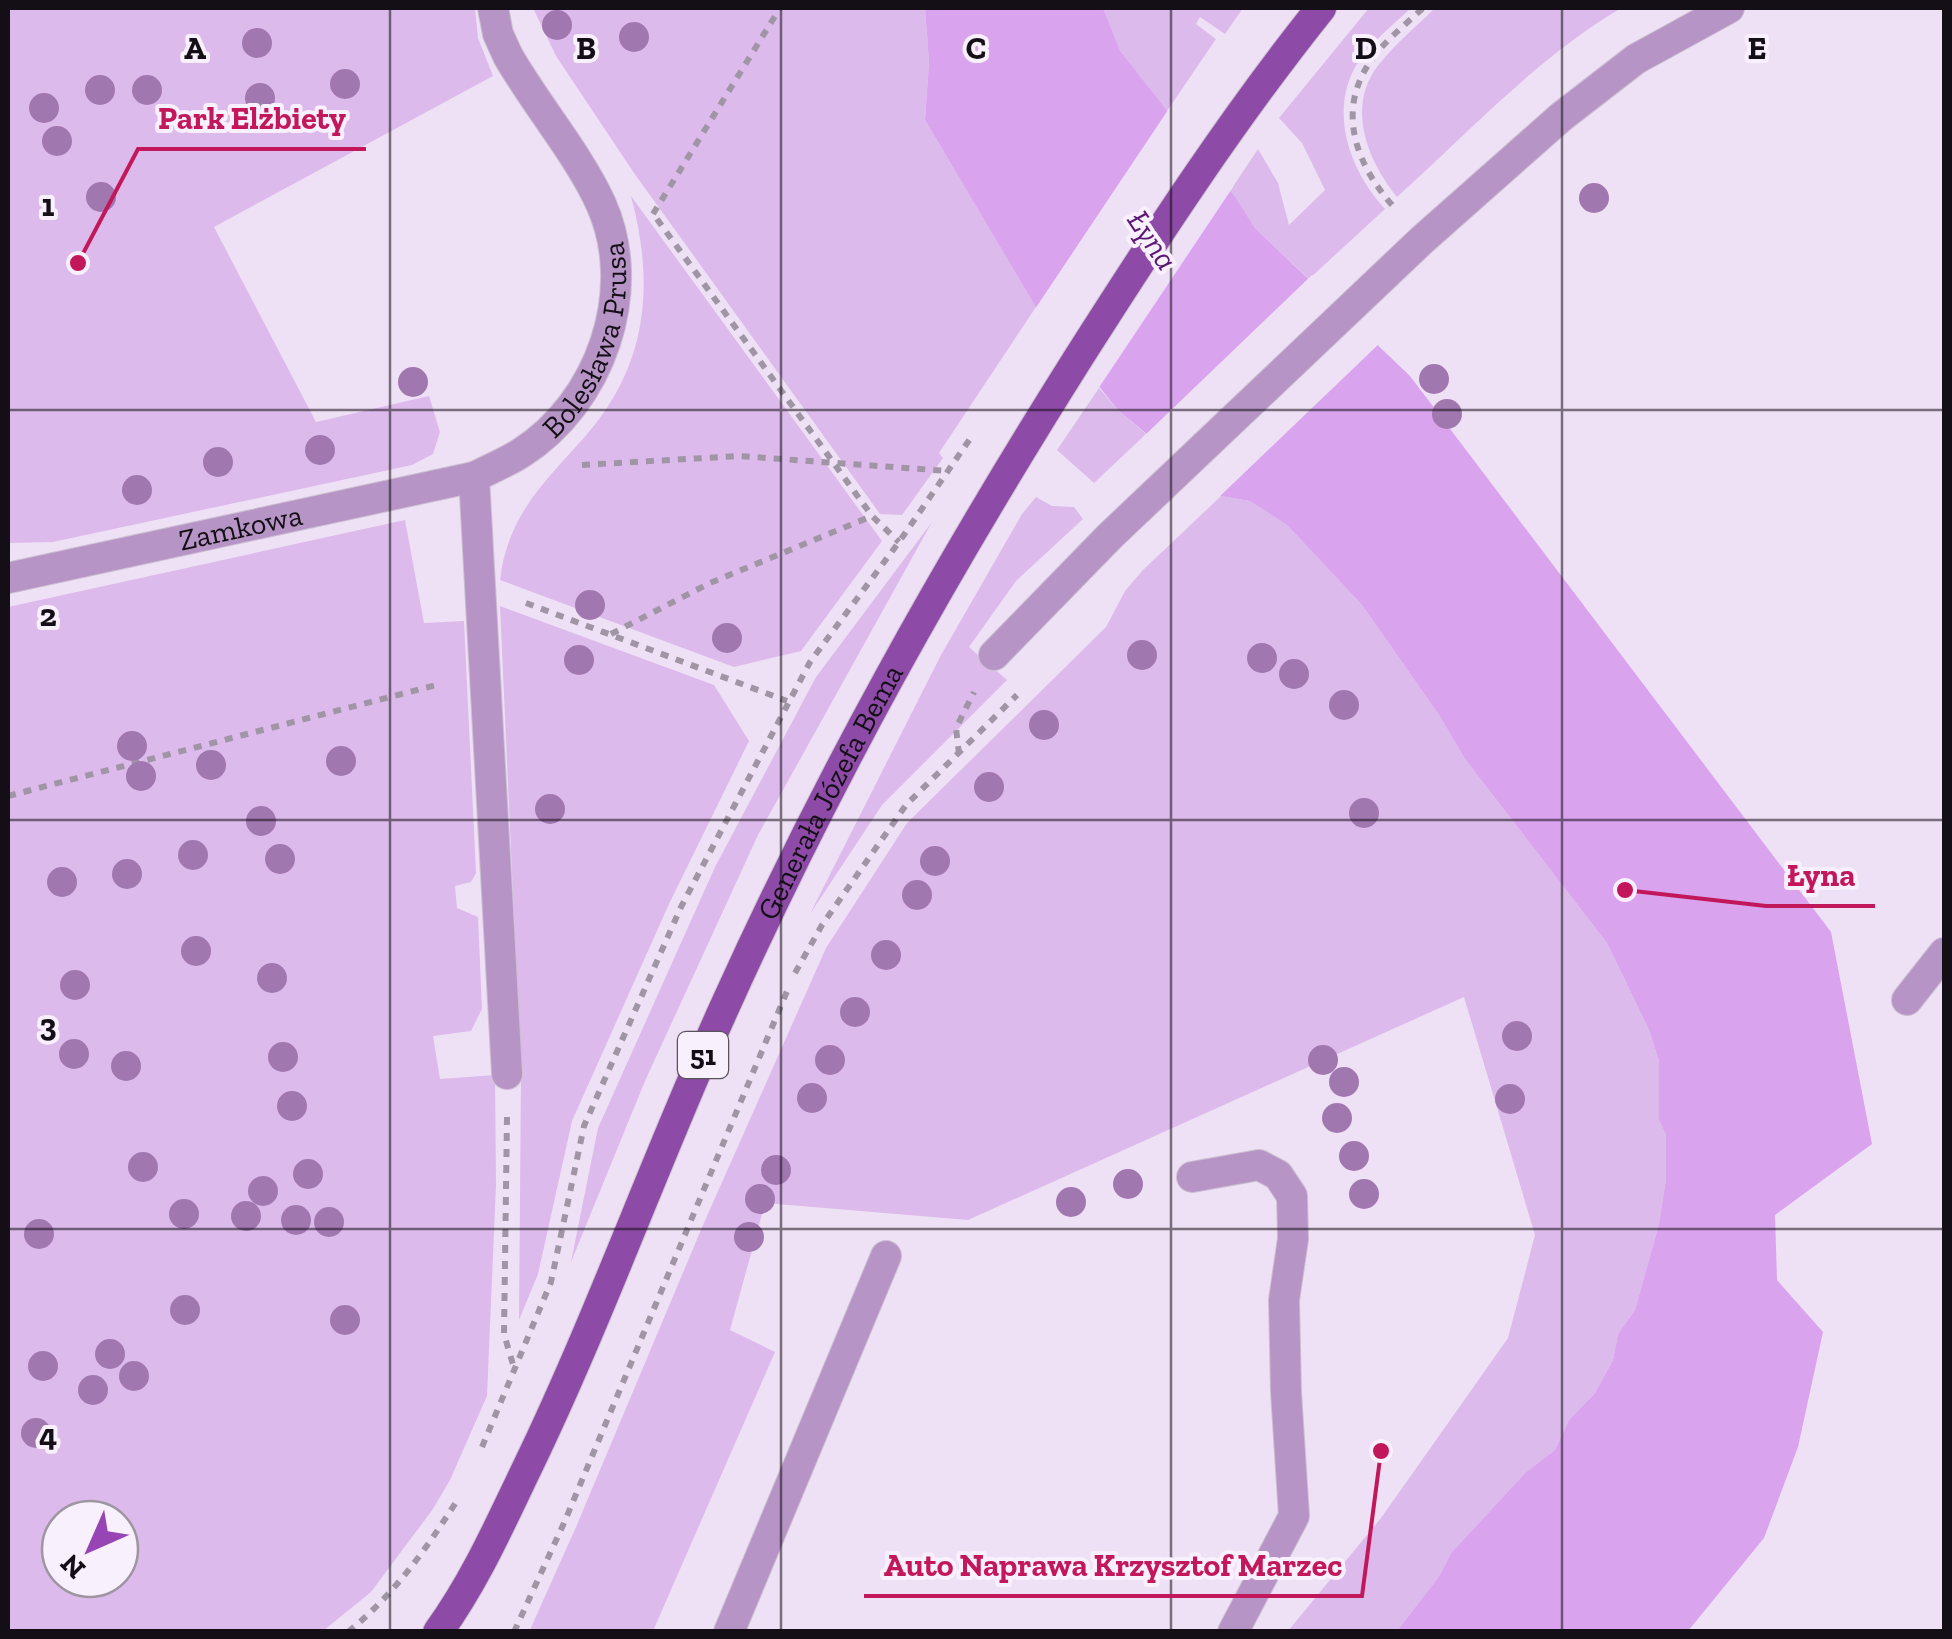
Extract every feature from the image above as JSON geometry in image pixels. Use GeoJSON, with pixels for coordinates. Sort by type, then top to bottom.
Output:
{"type":"FeatureCollection","features":[{"type":"Feature","properties":{"kind":"main road","name":"Generała Józefa Bema"},"geometry":{"type":"LineString","coordinates":[[438,1632],[480,1564],[550,1421],[692,1080],[774,898],[852,740],[994,492],[1147,250],[1265,78],[1321,8]]}},
{"type":"Feature","properties":{"kind":"street","name":"Bolesława Prusa"},"geometry":{"type":"LineString","coordinates":[[474,477],[523,452],[550,429],[591,379],[613,312],[616,274],[612,235],[603,208],[508,56],[493,8]]}},
{"type":"Feature","properties":{"kind":"street"},"geometry":{"type":"LineString","coordinates":[[994,655],[1110,536],[1371,288],[1561,117],[1636,59],[1729,8]]}},
{"type":"Feature","properties":{"kind":"street"},"geometry":{"type":"LineString","coordinates":[[474,477],[507,1074]]}},
{"type":"Feature","properties":{"kind":"street","name":"Zamkowa"},"geometry":{"type":"LineString","coordinates":[[8,578],[474,477]]}},
{"type":"Feature","properties":{"kind":"street"},"geometry":{"type":"LineString","coordinates":[[1907,1000],[1944,953]]}},
{"type":"Feature","properties":{"kind":"street"},"geometry":{"type":"LineString","coordinates":[[1192,1177],[1258,1165],[1278,1175],[1292,1196],[1293,1238],[1284,1300],[1294,1516],[1232,1632]]}},
{"type":"Feature","properties":{"kind":"street"},"geometry":{"type":"LineString","coordinates":[[730,1632],[886,1256]]}},
{"type":"Feature","properties":{"kind":"path"},"geometry":{"type":"LineString","coordinates":[[653,214],[780,8]]}},
{"type":"Feature","properties":{"kind":"path"},"geometry":{"type":"LineString","coordinates":[[1422,8],[1365,69],[1355,96],[1352,125],[1366,169],[1422,240]]}},
{"type":"Feature","properties":{"kind":"path"},"geometry":{"type":"LineString","coordinates":[[645,203],[872,516],[899,542]]}},
{"type":"Feature","properties":{"kind":"path"},"geometry":{"type":"LineString","coordinates":[[476,1460],[551,1282],[584,1126],[681,907],[810,662],[951,468],[740,456],[560,466],[523,452]]}},
{"type":"Feature","properties":{"kind":"path"},"geometry":{"type":"LineString","coordinates":[[611,634],[710,583],[872,516]]}},
{"type":"Feature","properties":{"kind":"path"},"geometry":{"type":"LineString","coordinates":[[481,587],[787,700]]}},
{"type":"Feature","properties":{"kind":"path"},"geometry":{"type":"LineString","coordinates":[[959,754],[956,728],[994,655]]}},
{"type":"Feature","properties":{"kind":"path"},"geometry":{"type":"LineString","coordinates":[[8,796],[484,672]]}},
{"type":"Feature","properties":{"kind":"path"},"geometry":{"type":"LineString","coordinates":[[514,1632],[564,1523],[794,974],[822,926],[906,805],[1026,686]]}},
{"type":"Feature","properties":{"kind":"path"},"geometry":{"type":"LineString","coordinates":[[507,1074],[504,1334],[514,1369]]}},
{"type":"Feature","properties":{"kind":"path"},"geometry":{"type":"LineString","coordinates":[[348,1632],[397,1586],[462,1490]]}},
{"type":"Feature","properties":{"kind":"shaded area"},"geometry":{"type":"Polygon","coordinates":[[[8,8],[475,8],[478,38],[493,76],[214,227],[316,422],[429,396],[440,432],[433,454],[412,465],[53,542],[8,543],[8,8]]]}},
{"type":"Feature","properties":{"kind":"shaded area"},"geometry":{"type":"Polygon","coordinates":[[[533,8],[925,8],[929,62],[925,120],[1036,307],[939,453],[943,458],[902,515],[880,514],[634,173],[556,56],[533,8]]]}},
{"type":"Feature","properties":{"kind":"shaded area"},"geometry":{"type":"Polygon","coordinates":[[[1103,8],[1243,8],[1225,34],[1200,17],[1196,24],[1216,39],[1167,111],[1119,51],[1103,8]]]}},
{"type":"Feature","properties":{"kind":"shaded area"},"geometry":{"type":"Polygon","coordinates":[[[1369,8],[1411,8],[1361,58],[1345,97],[1346,137],[1352,157],[1385,209],[1309,279],[1255,228],[1230,191],[1258,149],[1278,183],[1289,225],[1325,190],[1302,143],[1279,118],[1369,8]]]}},
{"type":"Feature","properties":{"kind":"shaded area"},"geometry":{"type":"Polygon","coordinates":[[[1435,8],[1621,8],[1532,72],[1397,197],[1369,149],[1362,114],[1364,96],[1380,63],[1435,8]]]}},
{"type":"Feature","properties":{"kind":"shaded area"},"geometry":{"type":"Polygon","coordinates":[[[631,196],[882,541],[801,651],[734,667],[500,580],[504,556],[520,517],[608,406],[634,349],[644,290],[643,259],[631,196]]]}},
{"type":"Feature","properties":{"kind":"shaded area"},"geometry":{"type":"Polygon","coordinates":[[[1099,388],[1146,434],[1094,483],[1057,450],[1099,388]]]}},
{"type":"Feature","properties":{"kind":"shaded area"},"geometry":{"type":"Polygon","coordinates":[[[1221,496],[1250,501],[1287,525],[1362,605],[1465,759],[1607,943],[1649,1030],[1659,1061],[1659,1120],[1666,1135],[1666,1179],[1659,1224],[1635,1310],[1618,1334],[1613,1360],[1595,1393],[1569,1420],[1555,1450],[1526,1472],[1451,1553],[1440,1575],[1397,1631],[1288,1631],[1381,1518],[1508,1338],[1535,1235],[1464,997],[968,1220],[765,1203],[730,1330],[775,1352],[653,1631],[529,1632],[826,948],[907,823],[1106,627],[1125,591],[1143,570],[1221,496]]]}},
{"type":"Feature","properties":{"kind":"shaded area"},"geometry":{"type":"Polygon","coordinates":[[[1036,497],[1052,506],[1074,507],[1083,519],[1016,581],[969,647],[1007,680],[882,805],[810,914],[941,655],[1022,514],[1036,497]]]}},
{"type":"Feature","properties":{"kind":"shaded area"},"geometry":{"type":"Polygon","coordinates":[[[405,520],[424,623],[464,621],[476,873],[471,882],[455,886],[457,908],[478,917],[482,1009],[471,1031],[433,1036],[440,1079],[495,1075],[496,1185],[487,1396],[433,1509],[371,1592],[323,1631],[8,1631],[8,607],[405,520]]]}},
{"type":"Feature","properties":{"kind":"shaded area"},"geometry":{"type":"Polygon","coordinates":[[[932,522],[758,835],[645,1081],[571,1262],[598,1128],[715,867],[816,677],[932,522]]]}},
{"type":"Feature","properties":{"kind":"shaded area"},"geometry":{"type":"Polygon","coordinates":[[[500,606],[714,685],[749,741],[669,904],[572,1121],[538,1274],[519,1320],[521,1072],[500,606]]]}},
{"type":"Feature","properties":{"kind":"water"},"geometry":{"type":"Polygon","coordinates":[[[925,8],[1103,8],[1120,51],[1255,228],[1410,376],[1831,932],[1872,1144],[1775,1215],[1777,1280],[1823,1332],[1798,1447],[1764,1538],[1688,1631],[1397,1631],[1440,1575],[1451,1553],[1526,1472],[1555,1450],[1569,1420],[1595,1393],[1613,1360],[1618,1334],[1635,1310],[1659,1224],[1666,1179],[1666,1135],[1659,1120],[1659,1061],[1649,1030],[1607,943],[1465,759],[1362,605],[1287,525],[1250,501],[1221,496],[1118,410],[1037,309],[925,120],[929,62],[925,8]]]}},
{"type":"Feature","properties":{"kind":"pier"},"geometry":{"type":"Polygon","coordinates":[[[1170,107],[1233,187],[1096,392],[1033,312],[1170,107]]]}},
{"type":"Feature","properties":{"kind":"pier"},"geometry":{"type":"Polygon","coordinates":[[[1312,275],[1381,342],[1217,499],[1142,438],[1312,275]]]}},
{"type":"Feature","properties":{"kind":"place","name":"Park Elżbiety"},"geometry":{"type":"Point","coordinates":[78,263]}},
{"type":"Feature","properties":{"kind":"place","name":"Łyna"},"geometry":{"type":"Point","coordinates":[1625,890]}},
{"type":"Feature","properties":{"kind":"place","name":"Auto Naprawa Krzysztof Marzec"},"geometry":{"type":"Point","coordinates":[1381,1451]}}]}
